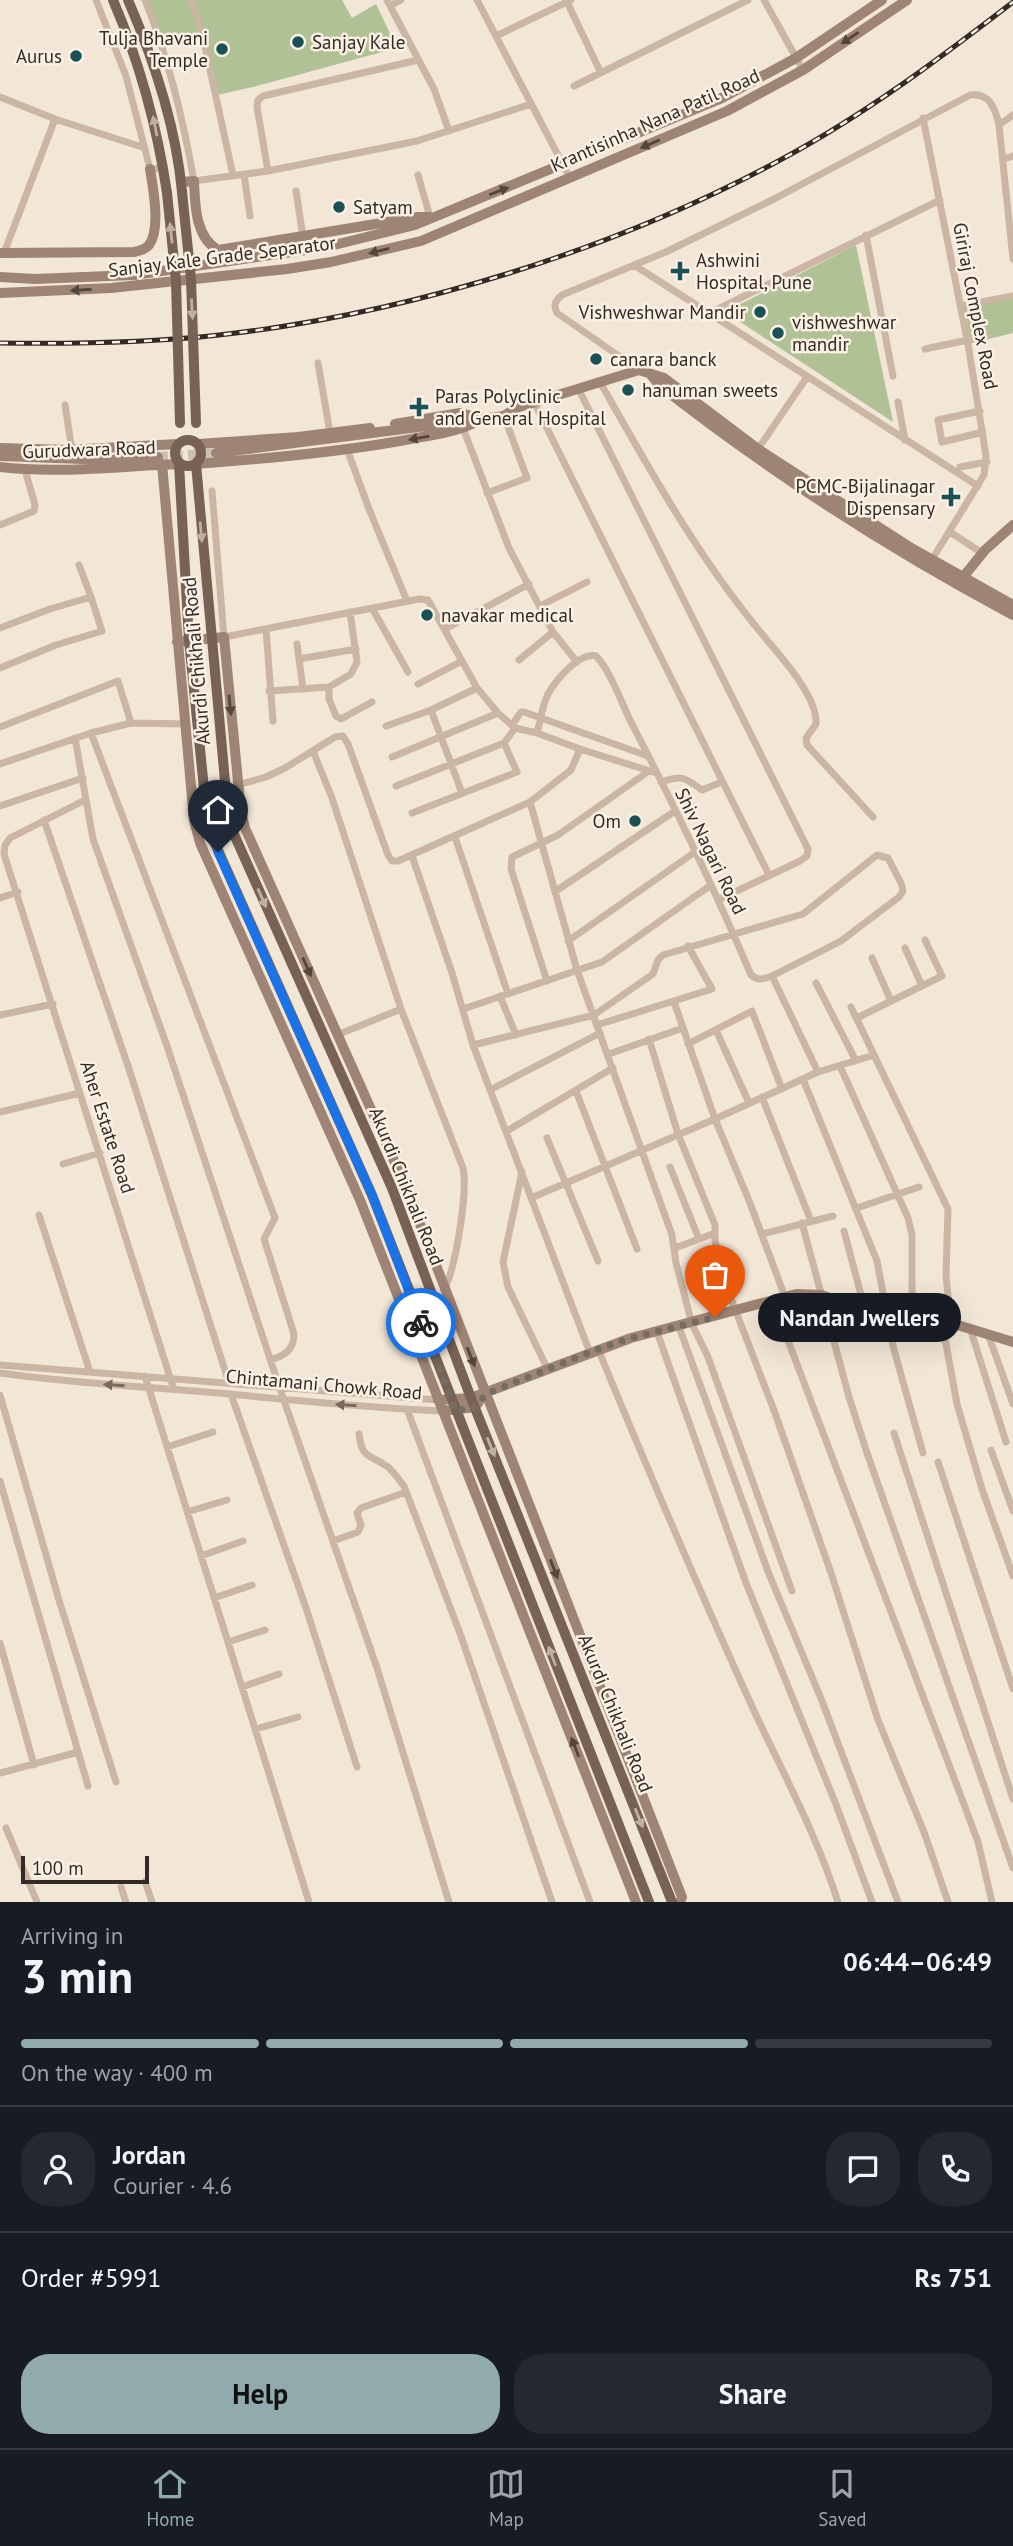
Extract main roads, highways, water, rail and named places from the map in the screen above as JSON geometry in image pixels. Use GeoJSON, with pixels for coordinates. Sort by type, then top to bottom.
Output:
{"type":"FeatureCollection","features":[{"type":"Feature","properties":{"kind":"main road"},"geometry":{"type":"LineString","coordinates":[[113,0],[141,71],[167,193],[176,281],[180,424],[179,443],[174,452],[179,464],[187,466],[195,464],[201,452],[196,423],[191,279],[181,187],[165,105],[141,29],[128,0]]}},
{"type":"Feature","properties":{"kind":"main road"},"geometry":{"type":"LineString","coordinates":[[179,443],[190,440],[198,444]]}},
{"type":"Feature","properties":{"kind":"main road","name":"Akurdi Chikhali Road"},"geometry":{"type":"LineString","coordinates":[[179,464],[189,640],[207,818],[213,839],[372,1195],[649,1902]]}},
{"type":"Feature","properties":{"kind":"main road","name":"Akurdi Chikhali Road"},"geometry":{"type":"LineString","coordinates":[[195,464],[228,814],[233,832],[392,1188],[473,1403],[672,1902]]}},
{"type":"Feature","properties":{"kind":"tunnel"},"geometry":{"type":"LineString","coordinates":[[158,457],[216,453]]}},
{"type":"Feature","properties":{"kind":"railway"},"geometry":{"type":"LineString","coordinates":[[0,343],[165,340],[219,335],[363,311],[509,273],[650,222],[718,192],[782,159],[872,105],[1013,2]]}},
{"type":"Feature","properties":{"kind":"place","name":"Sanjay Kale"},"geometry":{"type":"Point","coordinates":[298,42]}},
{"type":"Feature","properties":{"kind":"place","name":"Tulja Bhavani Temple"},"geometry":{"type":"Point","coordinates":[222,49]}},
{"type":"Feature","properties":{"kind":"place","name":"Aurus"},"geometry":{"type":"Point","coordinates":[76,56]}},
{"type":"Feature","properties":{"kind":"place","name":"Satyam"},"geometry":{"type":"Point","coordinates":[339,207]}},
{"type":"Feature","properties":{"kind":"place","name":"Ashwini Hospital, Pune"},"geometry":{"type":"Point","coordinates":[680,271]}},
{"type":"Feature","properties":{"kind":"place","name":"Vishweshwar Mandir"},"geometry":{"type":"Point","coordinates":[760,312]}},
{"type":"Feature","properties":{"kind":"place","name":"vishweshwar mandir"},"geometry":{"type":"Point","coordinates":[778,333]}},
{"type":"Feature","properties":{"kind":"place","name":"canara banck"},"geometry":{"type":"Point","coordinates":[596,359]}},
{"type":"Feature","properties":{"kind":"place","name":"hanuman sweets"},"geometry":{"type":"Point","coordinates":[628,390]}},
{"type":"Feature","properties":{"kind":"place","name":"Paras Polyclinic and General Hospital"},"geometry":{"type":"Point","coordinates":[419,407]}},
{"type":"Feature","properties":{"kind":"place","name":"PCMC-Bijalinagar Dispensary"},"geometry":{"type":"Point","coordinates":[951,497]}},
{"type":"Feature","properties":{"kind":"place","name":"navakar medical"},"geometry":{"type":"Point","coordinates":[427,615]}},
{"type":"Feature","properties":{"kind":"place","name":"Om"},"geometry":{"type":"Point","coordinates":[635,821]}},
{"type":"Feature","properties":{"kind":"place","name":"Nandan Jwellers"},"geometry":{"type":"Point","coordinates":[715,1317]}}]}
